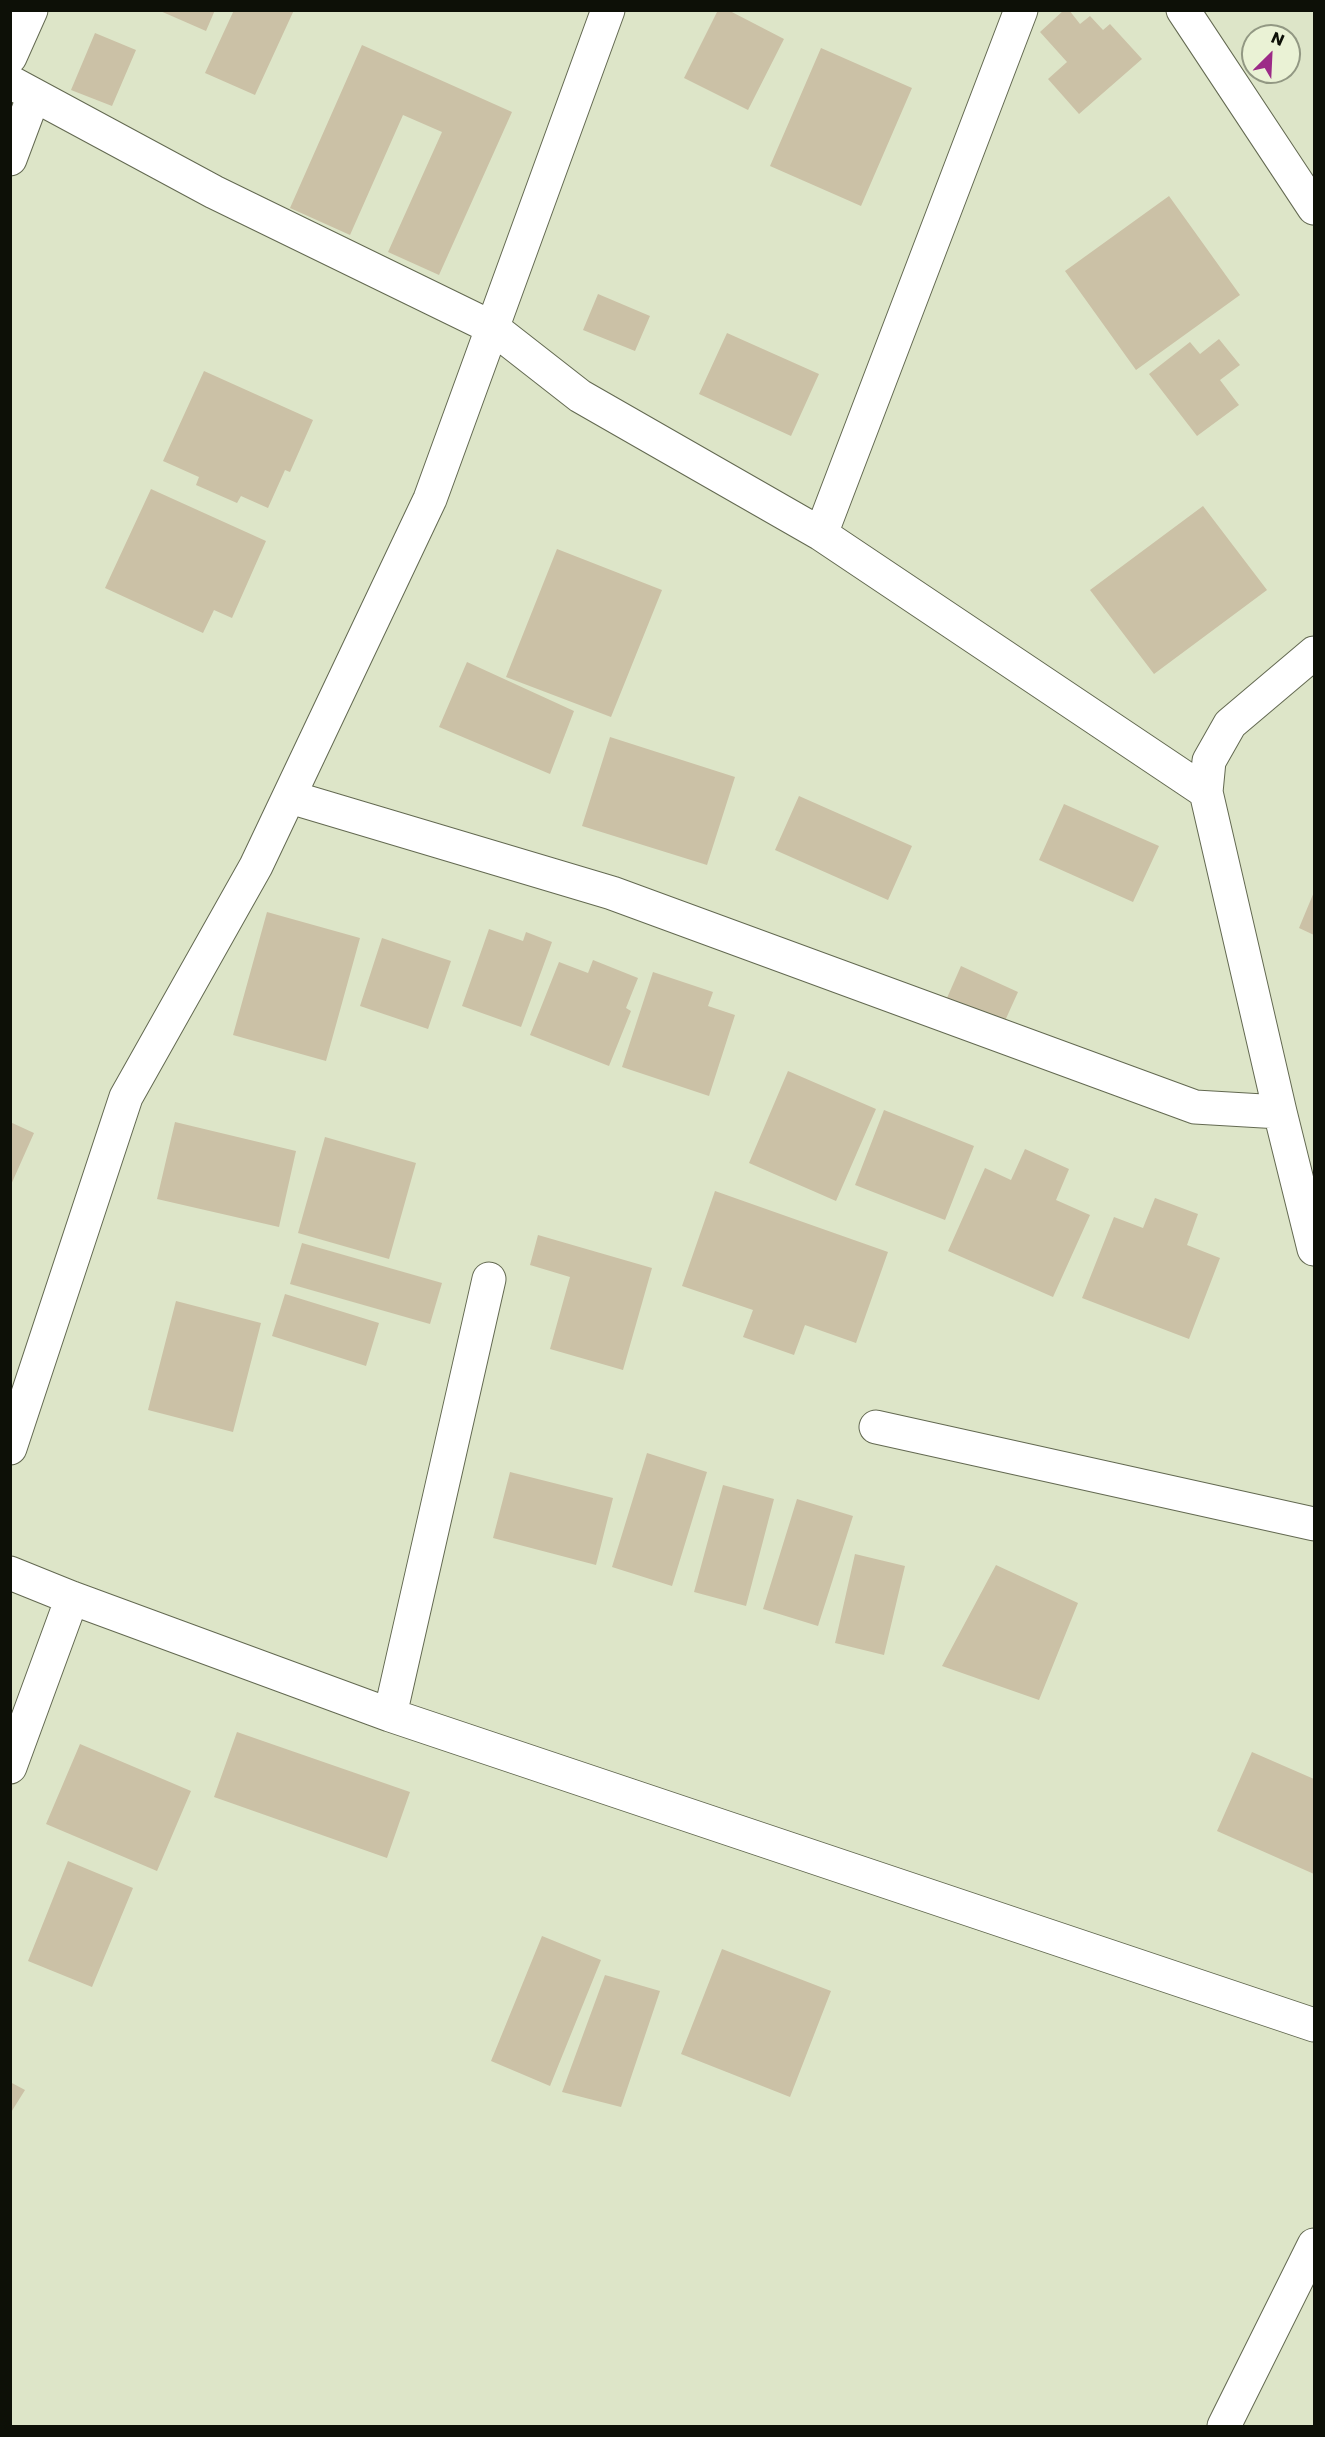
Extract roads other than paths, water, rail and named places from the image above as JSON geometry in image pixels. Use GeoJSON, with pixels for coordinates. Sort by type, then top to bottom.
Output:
{"type":"FeatureCollection","features":[{"type":"Feature","properties":{"kind":"street"},"geometry":{"type":"LineString","coordinates":[[10,57],[31,10]]}},
{"type":"Feature","properties":{"kind":"street"},"geometry":{"type":"LineString","coordinates":[[10,1448],[126,1097],[250,875],[290,797],[430,499],[608,10]]}},
{"type":"Feature","properties":{"kind":"street"},"geometry":{"type":"LineString","coordinates":[[821,534],[1020,10]]}},
{"type":"Feature","properties":{"kind":"street"},"geometry":{"type":"LineString","coordinates":[[1183,10],[1314,208]]}},
{"type":"Feature","properties":{"kind":"street"},"geometry":{"type":"LineString","coordinates":[[10,159],[22,89],[214,192],[493,328],[580,396],[821,534],[1206,792]]}},
{"type":"Feature","properties":{"kind":"street"},"geometry":{"type":"LineString","coordinates":[[1314,653],[1230,724],[1209,761],[1206,792],[1314,1249]]}},
{"type":"Feature","properties":{"kind":"street"},"geometry":{"type":"LineString","coordinates":[[290,797],[612,893],[1195,1107],[1280,1112]]}},
{"type":"Feature","properties":{"kind":"street"},"geometry":{"type":"LineString","coordinates":[[390,1715],[489,1279]]}},
{"type":"Feature","properties":{"kind":"street"},"geometry":{"type":"LineString","coordinates":[[876,1427],[1314,1524]]}},
{"type":"Feature","properties":{"kind":"street"},"geometry":{"type":"LineString","coordinates":[[10,1573],[390,1715],[1314,2025]]}},
{"type":"Feature","properties":{"kind":"street"},"geometry":{"type":"LineString","coordinates":[[10,1767],[72,1598]]}},
{"type":"Feature","properties":{"kind":"street"},"geometry":{"type":"LineString","coordinates":[[1224,2427],[1314,2245]]}}]}
